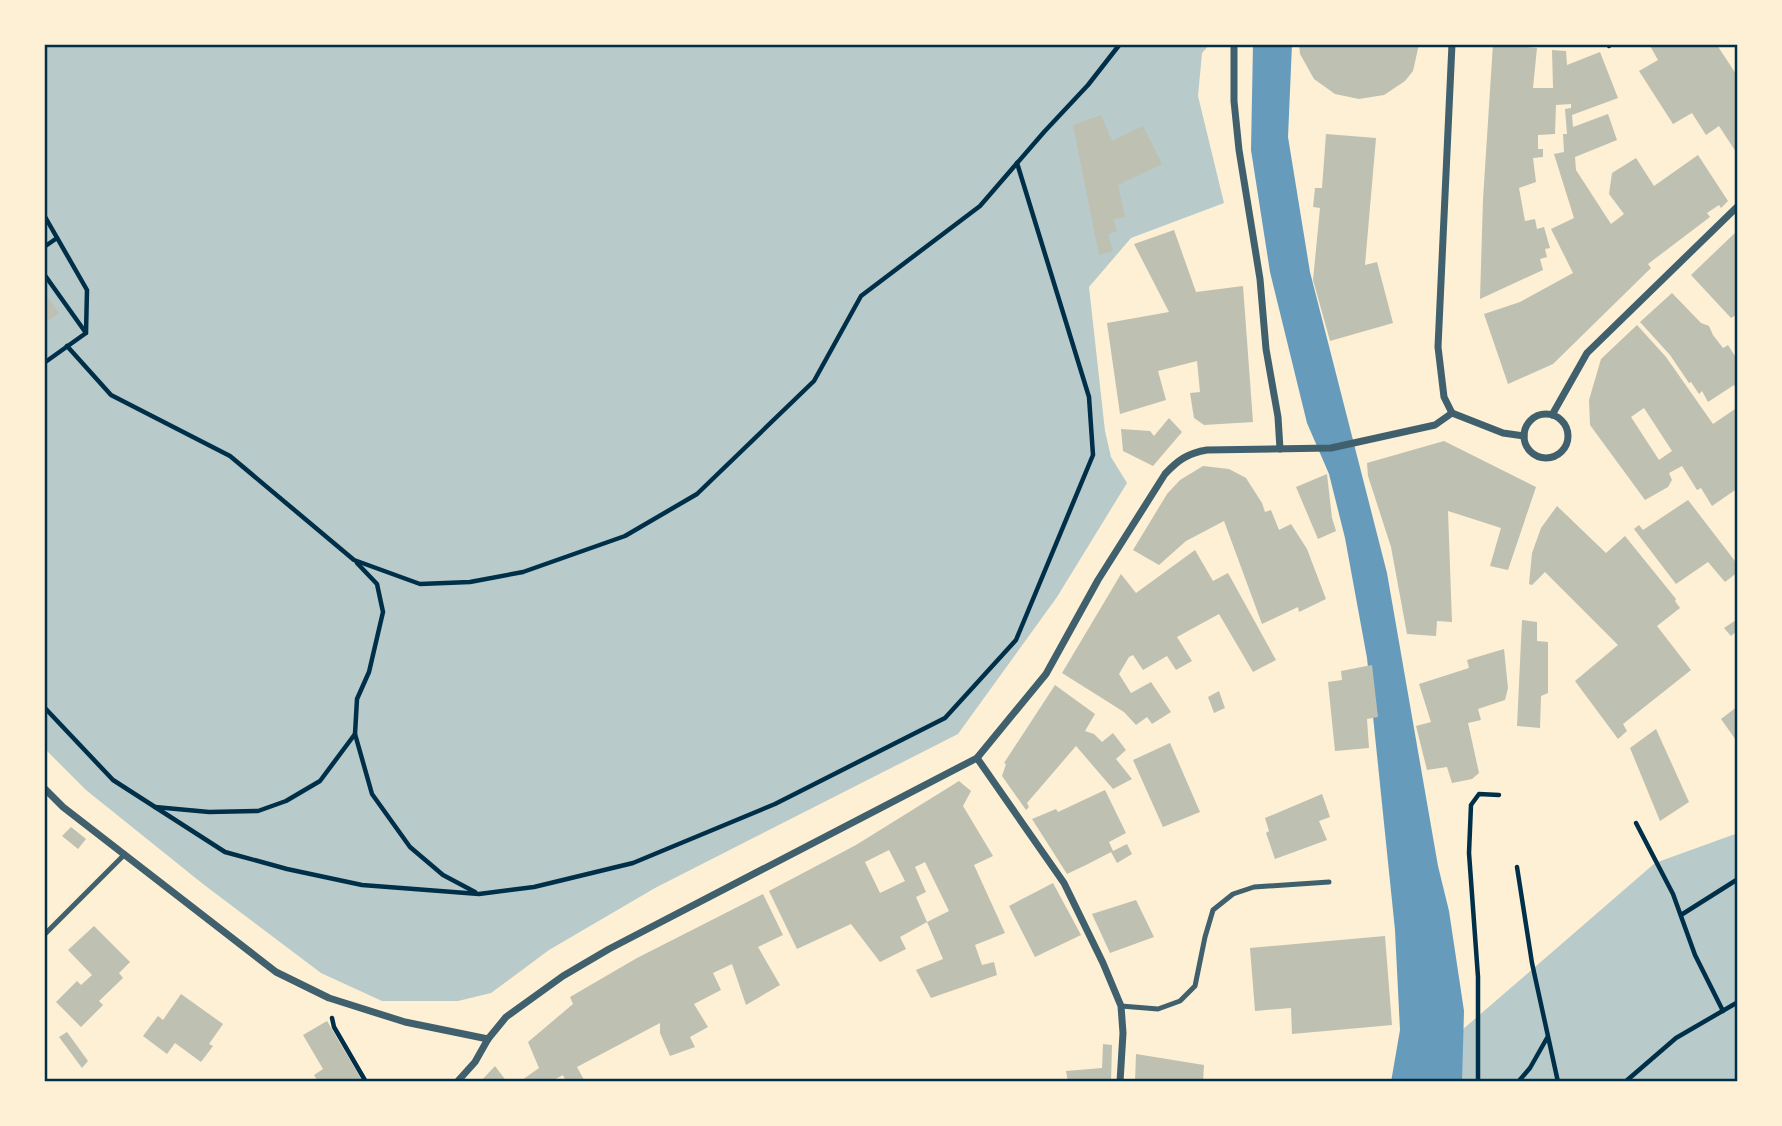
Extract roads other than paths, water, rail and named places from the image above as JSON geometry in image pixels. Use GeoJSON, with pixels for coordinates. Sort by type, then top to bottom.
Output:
{"type":"FeatureCollection","features":[{"type":"Feature","properties":{"kind":"street"},"geometry":{"type":"LineString","coordinates":[[1234,44],[1234,101],[1239,150],[1260,279],[1266,349],[1279,417],[1280,449]]}},
{"type":"Feature","properties":{"kind":"street"},"geometry":{"type":"LineString","coordinates":[[1452,44],[1438,347],[1444,397],[1452,413],[1503,433],[1524,436]]}},
{"type":"Feature","properties":{"kind":"street"},"geometry":{"type":"LineString","coordinates":[[1552,415],[1587,353],[1738,206]]}},
{"type":"Feature","properties":{"kind":"street"},"geometry":{"type":"LineString","coordinates":[[457,1082],[475,1062],[488,1039],[506,1017],[563,976],[977,758],[1046,674],[1098,580],[1165,474],[1178,460],[1193,452],[1207,450],[1314,450],[1364,442],[1435,425],[1452,413]]}},
{"type":"Feature","properties":{"kind":"street"},"geometry":{"type":"LineString","coordinates":[[1545,414],[1558,417],[1566,427],[1568,440],[1562,451],[1551,458],[1538,457],[1528,448],[1524,436],[1525,429],[1533,419],[1545,414]]}},
{"type":"Feature","properties":{"kind":"street"},"geometry":{"type":"LineString","coordinates":[[977,758],[1064,883],[1104,963],[1121,1006],[1123,1033],[1120,1082]]}},
{"type":"Feature","properties":{"kind":"street"},"geometry":{"type":"LineString","coordinates":[[44,788],[63,807],[276,972],[329,998],[405,1022],[488,1039]]}},
{"type":"Feature","properties":{"kind":"lane"},"geometry":{"type":"LineString","coordinates":[[44,935],[125,853]]}},
{"type":"Feature","properties":{"kind":"lane"},"geometry":{"type":"LineString","coordinates":[[1121,1006],[1157,1009],[1180,1001],[1195,986],[1213,909],[1233,894],[1254,887],[1329,882]]}},
{"type":"Feature","properties":{"kind":"water"},"geometry":{"type":"Polygon","coordinates":[[[1253,44],[1292,44],[1288,137],[1310,272],[1387,573],[1438,866],[1449,911],[1464,1011],[1462,1082],[1391,1082],[1400,1030],[1395,930],[1367,658],[1345,538],[1329,474],[1307,423],[1270,272],[1251,150],[1253,44]]]}}]}
